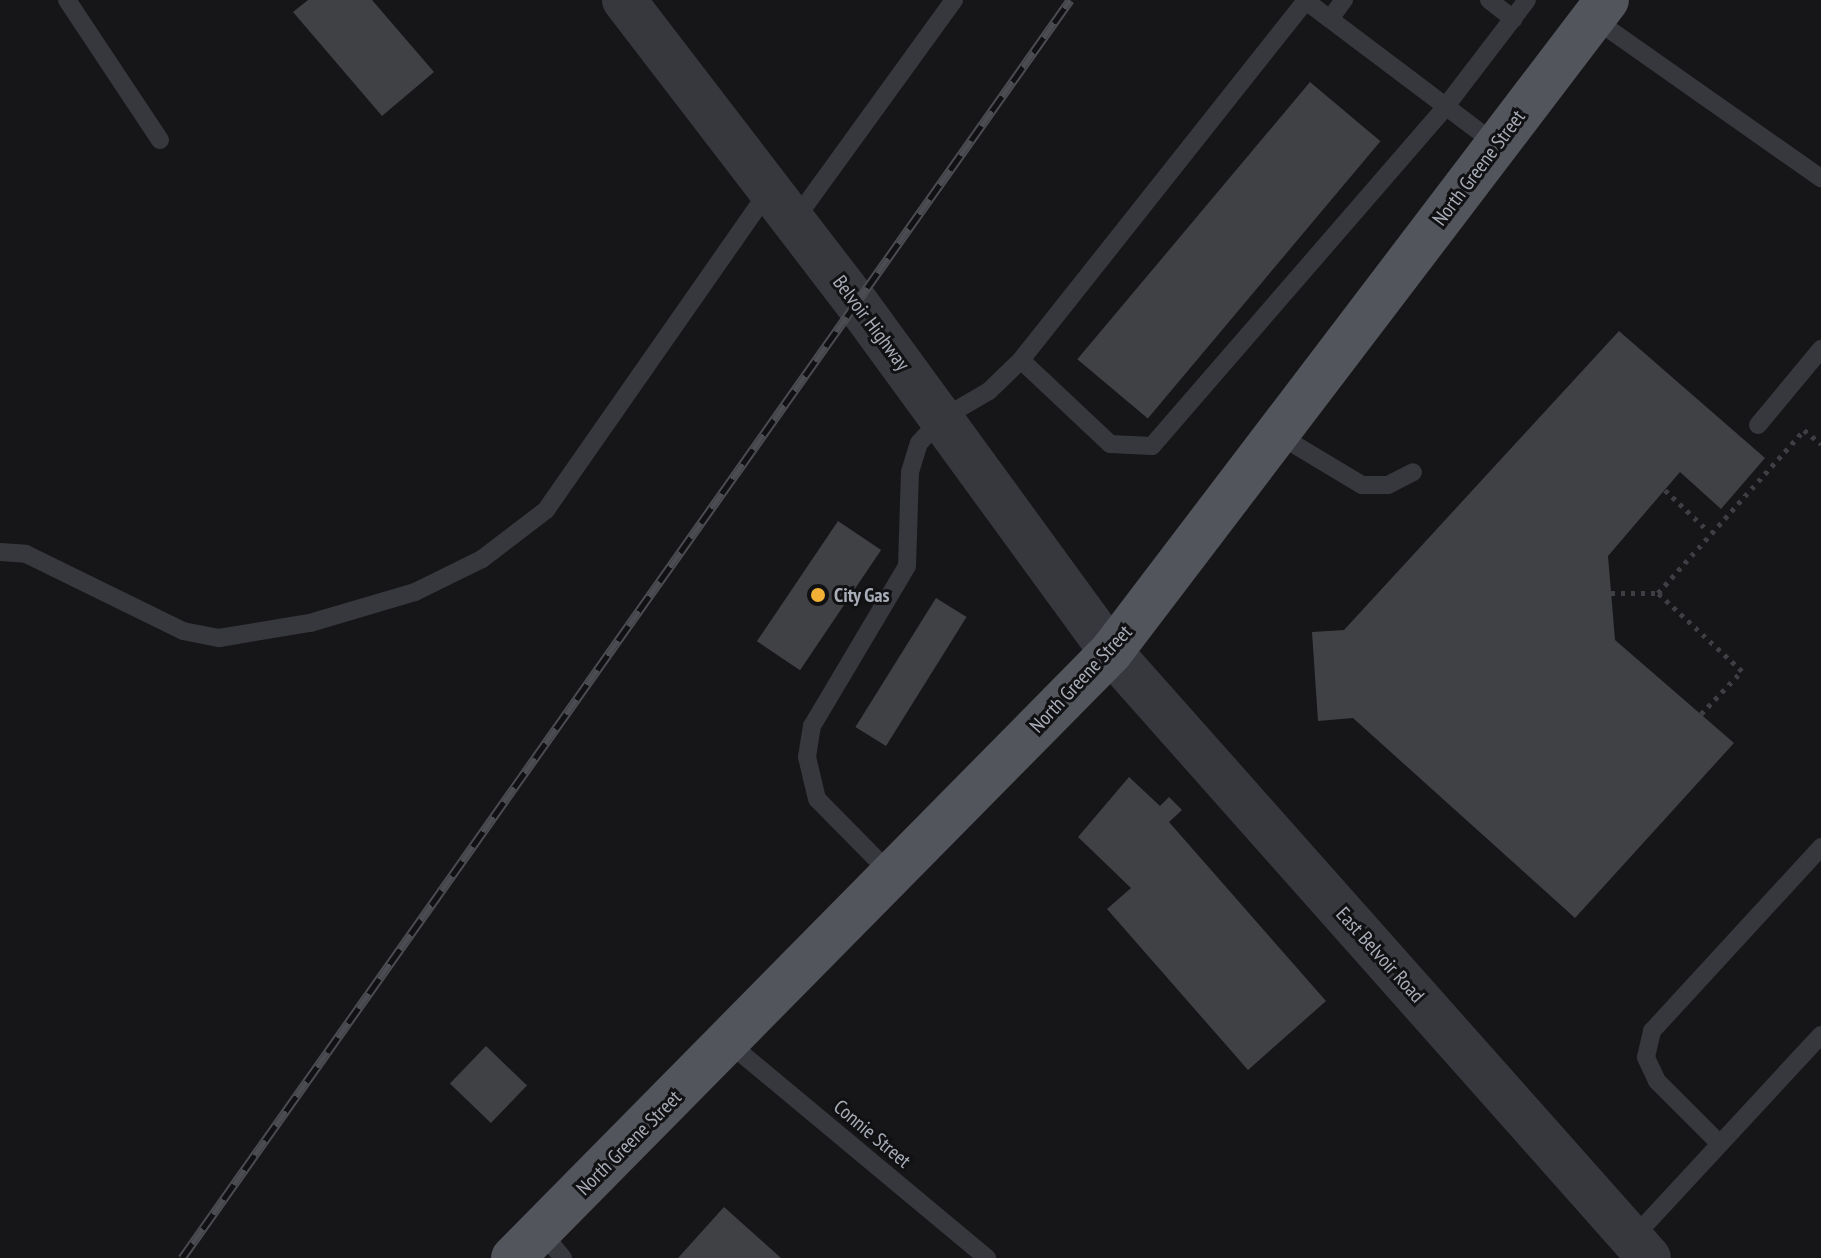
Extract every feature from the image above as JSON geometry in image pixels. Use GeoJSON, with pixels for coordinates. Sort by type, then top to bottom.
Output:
{"type":"FeatureCollection","features":[{"type":"Feature","properties":{"kind":"main road","name":"North Greene Street"},"geometry":{"type":"LineString","coordinates":[[539,1249],[729,1043],[1111,652],[1600,9]]}},
{"type":"Feature","properties":{"kind":"street","name":"Belvoir Highway"},"geometry":{"type":"LineString","coordinates":[[624,0],[782,206],[1111,652]]}},
{"type":"Feature","properties":{"kind":"street","name":"East Belvoir Road"},"geometry":{"type":"LineString","coordinates":[[1111,652],[1641,1248]]}},
{"type":"Feature","properties":{"kind":"lane"},"geometry":{"type":"LineString","coordinates":[[67,0],[160,140]]}},
{"type":"Feature","properties":{"kind":"lane"},"geometry":{"type":"LineString","coordinates":[[0,552],[26,554],[183,631],[219,638],[310,623],[415,592],[482,559],[546,510],[782,206],[954,0]]}},
{"type":"Feature","properties":{"kind":"lane"},"geometry":{"type":"LineString","coordinates":[[1330,19],[1344,0]]}},
{"type":"Feature","properties":{"kind":"lane"},"geometry":{"type":"LineString","coordinates":[[1489,0],[1513,19]]}},
{"type":"Feature","properties":{"kind":"lane"},"geometry":{"type":"LineString","coordinates":[[1021,360],[1110,444],[1152,446],[1446,106],[1527,0]]}},
{"type":"Feature","properties":{"kind":"lane"},"geometry":{"type":"LineString","coordinates":[[893,876],[817,799],[807,757],[812,726],[907,566],[910,472],[919,443],[941,419],[989,391],[1021,360],[1306,1],[1497,145]]}},
{"type":"Feature","properties":{"kind":"lane"},"geometry":{"type":"LineString","coordinates":[[1600,9],[1821,178]]}},
{"type":"Feature","properties":{"kind":"lane"},"geometry":{"type":"LineString","coordinates":[[1758,425],[1821,349]]}},
{"type":"Feature","properties":{"kind":"lane"},"geometry":{"type":"LineString","coordinates":[[1277,434],[1362,485],[1388,485],[1413,472]]}},
{"type":"Feature","properties":{"kind":"lane"},"geometry":{"type":"LineString","coordinates":[[1720,1144],[1657,1081],[1646,1057],[1652,1031],[1821,847]]}},
{"type":"Feature","properties":{"kind":"lane"},"geometry":{"type":"LineString","coordinates":[[1641,1248],[1720,1144],[1821,1035]]}},
{"type":"Feature","properties":{"kind":"lane","name":"Connie Street"},"geometry":{"type":"LineString","coordinates":[[729,1043],[987,1258]]}},
{"type":"Feature","properties":{"kind":"path"},"geometry":{"type":"LineString","coordinates":[[1658,593],[1804,430],[1821,444]]}},
{"type":"Feature","properties":{"kind":"path"},"geometry":{"type":"LineString","coordinates":[[1665,490],[1705,528]]}},
{"type":"Feature","properties":{"kind":"path"},"geometry":{"type":"LineString","coordinates":[[1611,593],[1658,593],[1742,671],[1701,714]]}},
{"type":"Feature","properties":{"kind":"building"},"geometry":{"type":"Polygon","coordinates":[[[308,0],[372,0],[434,72],[382,116],[293,12],[308,0]]]}},
{"type":"Feature","properties":{"kind":"building"},"geometry":{"type":"Polygon","coordinates":[[[1310,82],[1380,141],[1148,418],[1077,359],[1310,82]]]}},
{"type":"Feature","properties":{"kind":"building"},"geometry":{"type":"Polygon","coordinates":[[[1619,331],[1765,458],[1721,509],[1680,472],[1608,556],[1615,640],[1734,743],[1575,918],[1353,718],[1318,721],[1312,632],[1344,630],[1619,331]]]}},
{"type":"Feature","properties":{"kind":"building","name":"City Gas"},"geometry":{"type":"Polygon","coordinates":[[[838,521],[881,550],[800,670],[757,641],[838,521]]]}},
{"type":"Feature","properties":{"kind":"building","name":"City Gas"},"geometry":{"type":"Polygon","coordinates":[[[936,598],[967,617],[886,746],[855,727],[936,598]]]}},
{"type":"Feature","properties":{"kind":"building"},"geometry":{"type":"Polygon","coordinates":[[[1129,777],[1160,806],[1169,797],[1182,810],[1169,822],[1326,1001],[1248,1070],[1107,909],[1131,888],[1078,837],[1129,777]]]}},
{"type":"Feature","properties":{"kind":"building"},"geometry":{"type":"Polygon","coordinates":[[[486,1046],[527,1086],[491,1123],[450,1083],[486,1046]]]}},
{"type":"Feature","properties":{"kind":"building"},"geometry":{"type":"Polygon","coordinates":[[[724,1207],[781,1258],[678,1258],[724,1207]]]}},
{"type":"Feature","properties":{"kind":"railway"},"geometry":{"type":"LineString","coordinates":[[182,1258],[1070,0]]}},
{"type":"Feature","properties":{"kind":"place","name":"City Gas"},"geometry":{"type":"Point","coordinates":[818,595]}}]}
